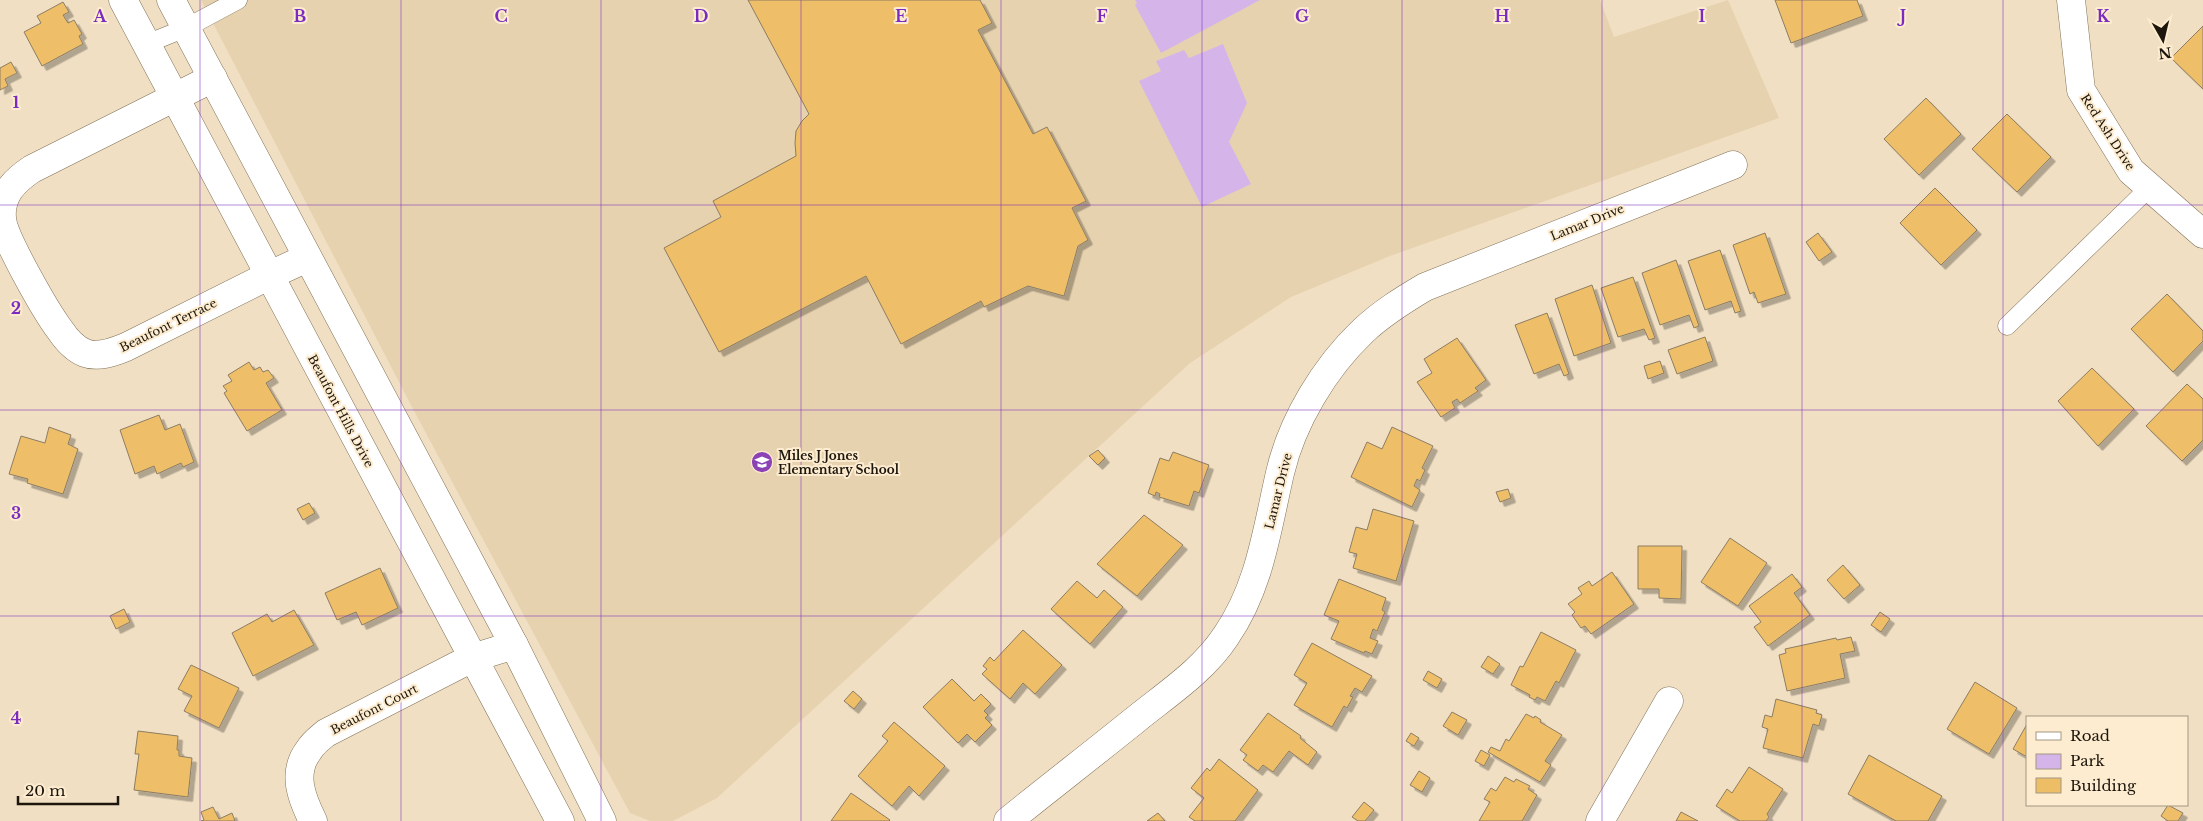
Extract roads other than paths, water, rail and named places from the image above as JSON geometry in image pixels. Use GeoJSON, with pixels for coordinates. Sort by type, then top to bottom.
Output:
{"type":"FeatureCollection","features":[{"type":"Feature","properties":{"kind":"street","name":"Beaufont Hills Drive"},"geometry":{"type":"LineString","coordinates":[[123,0],[560,821]]}},
{"type":"Feature","properties":{"kind":"street"},"geometry":{"type":"LineString","coordinates":[[171,0],[514,645],[602,821]]}},
{"type":"Feature","properties":{"kind":"street","name":"Red Ash Drive"},"geometry":{"type":"LineString","coordinates":[[2071,0],[2081,90],[2131,171],[2201,229]]}},
{"type":"Feature","properties":{"kind":"street","name":"Beaufont Terrace"},"geometry":{"type":"LineString","coordinates":[[213,78],[32,169],[15,181],[4,199],[2,219],[8,240],[59,329],[71,343],[86,354],[107,354],[126,347],[307,258]]}},
{"type":"Feature","properties":{"kind":"street","name":"Lamar Drive"},"geometry":{"type":"LineString","coordinates":[[1008,821],[1199,669],[1226,636],[1247,598],[1263,556],[1281,470],[1305,410],[1323,380],[1363,331],[1387,311],[1424,287],[1733,165]]}},
{"type":"Feature","properties":{"kind":"street","name":"Beaufont Court"},"geometry":{"type":"LineString","coordinates":[[314,821],[302,800],[299,784],[300,767],[308,750],[326,733],[472,658],[514,645]]}},
{"type":"Feature","properties":{"kind":"street"},"geometry":{"type":"LineString","coordinates":[[1600,821],[1669,701]]}},
{"type":"Feature","properties":{"kind":"lane"},"geometry":{"type":"LineString","coordinates":[[146,44],[186,28],[238,0]]}},
{"type":"Feature","properties":{"kind":"lane"},"geometry":{"type":"LineString","coordinates":[[2007,326],[2150,187]]}},
{"type":"Feature","properties":{"kind":"place","name":"Miles J Jones Elementary School"},"geometry":{"type":"Point","coordinates":[762,462]}}]}
